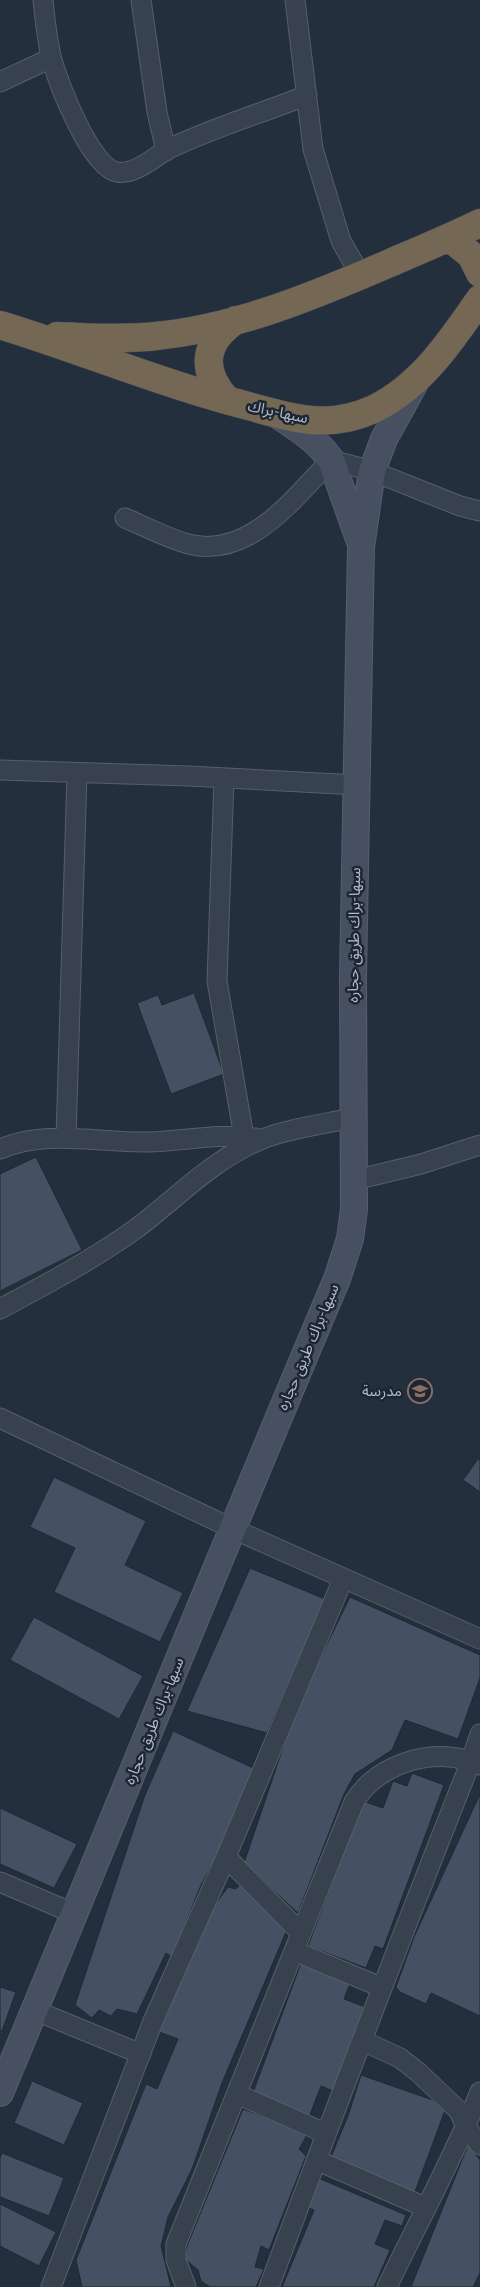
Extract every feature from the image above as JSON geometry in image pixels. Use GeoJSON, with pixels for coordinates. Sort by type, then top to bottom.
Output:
{"type":"FeatureCollection","features":[{"type":"Feature","properties":{"kind":"highway","name":"سبها-براك"},"geometry":{"type":"LineString","coordinates":[[36,336],[105,338],[156,336],[236,320],[295,302],[361,276],[480,223]]}},
{"type":"Feature","properties":{"kind":"highway"},"geometry":{"type":"LineString","coordinates":[[450,238],[471,255],[480,273]]}},
{"type":"Feature","properties":{"kind":"highway","name":"سبها-براك"},"geometry":{"type":"LineString","coordinates":[[0,325],[36,336],[139,374],[276,414],[312,420],[352,417],[388,401],[416,381],[454,338],[480,299]]}},
{"type":"Feature","properties":{"kind":"highway"},"geometry":{"type":"LineString","coordinates":[[227,400],[216,388],[210,373],[209,357],[213,342],[218,335],[236,320]]}},
{"type":"Feature","properties":{"kind":"main road","name":"سبها-براك طريق حجاره"},"geometry":{"type":"LineString","coordinates":[[0,2093],[75,1914],[231,1528],[337,1279],[350,1239],[354,1209],[352,1118],[361,547],[372,472],[384,439],[416,381]]}},
{"type":"Feature","properties":{"kind":"main road","name":"سبها-براك طريق حجاره"},"geometry":{"type":"LineString","coordinates":[[276,414],[311,439],[324,450],[331,460],[361,547]]}},
{"type":"Feature","properties":{"kind":"street"},"geometry":{"type":"LineString","coordinates":[[43,0],[52,58],[68,104],[93,150],[108,169],[116,172],[124,173],[147,163],[166,151],[307,95]]}},
{"type":"Feature","properties":{"kind":"street"},"geometry":{"type":"LineString","coordinates":[[141,0],[157,112],[166,151]]}},
{"type":"Feature","properties":{"kind":"street"},"geometry":{"type":"LineString","coordinates":[[295,0],[313,149],[341,241],[361,276]]}},
{"type":"Feature","properties":{"kind":"street"},"geometry":{"type":"LineString","coordinates":[[0,82],[52,58]]}},
{"type":"Feature","properties":{"kind":"street"},"geometry":{"type":"LineString","coordinates":[[125,518],[192,545],[220,545],[240,540],[256,533],[269,522],[331,460],[372,472],[480,512]]}},
{"type":"Feature","properties":{"kind":"street"},"geometry":{"type":"LineString","coordinates":[[0,770],[357,785]]}},
{"type":"Feature","properties":{"kind":"street"},"geometry":{"type":"LineString","coordinates":[[66,1138],[77,773]]}},
{"type":"Feature","properties":{"kind":"street"},"geometry":{"type":"LineString","coordinates":[[224,778],[217,981],[253,1138]]}},
{"type":"Feature","properties":{"kind":"street"},"geometry":{"type":"LineString","coordinates":[[0,1149],[28,1140],[66,1138],[148,1142],[253,1138],[352,1118]]}},
{"type":"Feature","properties":{"kind":"street"},"geometry":{"type":"LineString","coordinates":[[0,1309],[74,1270],[117,1243],[214,1165],[253,1138]]}},
{"type":"Feature","properties":{"kind":"street"},"geometry":{"type":"LineString","coordinates":[[354,1180],[421,1164],[480,1145]]}},
{"type":"Feature","properties":{"kind":"street"},"geometry":{"type":"LineString","coordinates":[[0,1418],[231,1528],[480,1639]]}},
{"type":"Feature","properties":{"kind":"street"},"geometry":{"type":"LineString","coordinates":[[51,2287],[153,2021],[226,1857],[343,1579]]}},
{"type":"Feature","properties":{"kind":"street"},"geometry":{"type":"LineString","coordinates":[[269,2287],[325,2133],[363,2041],[381,1987],[476,1763],[480,1734]]}},
{"type":"Feature","properties":{"kind":"street"},"geometry":{"type":"LineString","coordinates":[[186,2287],[176,2260],[176,2244],[354,1802],[364,1787],[389,1769],[407,1761],[443,1758],[476,1763]]}},
{"type":"Feature","properties":{"kind":"street"},"geometry":{"type":"LineString","coordinates":[[226,1857],[301,1933]]}},
{"type":"Feature","properties":{"kind":"street"},"geometry":{"type":"LineString","coordinates":[[0,1882],[75,1914]]}},
{"type":"Feature","properties":{"kind":"street"},"geometry":{"type":"LineString","coordinates":[[294,1951],[381,1987]]}},
{"type":"Feature","properties":{"kind":"street"},"geometry":{"type":"LineString","coordinates":[[34,2010],[141,2054]]}},
{"type":"Feature","properties":{"kind":"street"},"geometry":{"type":"LineString","coordinates":[[363,2041],[400,2058],[418,2072],[455,2106],[462,2116],[466,2127],[480,2145]]}},
{"type":"Feature","properties":{"kind":"street"},"geometry":{"type":"LineString","coordinates":[[387,2287],[466,2127],[480,2092]]}},
{"type":"Feature","properties":{"kind":"street"},"geometry":{"type":"LineString","coordinates":[[237,2094],[325,2133]]}},
{"type":"Feature","properties":{"kind":"street"},"geometry":{"type":"LineString","coordinates":[[316,2160],[425,2207]]}},
{"type":"Feature","properties":{"kind":"building"},"geometry":{"type":"Polygon","coordinates":[[[194,993],[224,1074],[171,1094],[137,1003],[158,995],[162,1005],[194,993]]]}},
{"type":"Feature","properties":{"kind":"building"},"geometry":{"type":"Polygon","coordinates":[[[36,1157],[82,1250],[0,1291],[0,1174],[36,1157]]]}},
{"type":"Feature","properties":{"kind":"building"},"geometry":{"type":"Polygon","coordinates":[[[478,1459],[480,1460],[480,1492],[463,1480],[478,1459]]]}},
{"type":"Feature","properties":{"kind":"building"},"geometry":{"type":"Polygon","coordinates":[[[54,1477],[146,1521],[125,1565],[183,1593],[160,1642],[54,1592],[75,1548],[30,1527],[54,1477]]]}},
{"type":"Feature","properties":{"kind":"building"},"geometry":{"type":"Polygon","coordinates":[[[250,1568],[325,1599],[267,1733],[187,1711],[250,1568]]]}},
{"type":"Feature","properties":{"kind":"building"},"geometry":{"type":"Polygon","coordinates":[[[350,1597],[480,1655],[480,1678],[458,1739],[405,1720],[392,1750],[355,1774],[344,1794],[298,1913],[244,1863],[292,1721],[350,1597]]]}},
{"type":"Feature","properties":{"kind":"building"},"geometry":{"type":"Polygon","coordinates":[[[34,1617],[143,1676],[119,1719],[10,1660],[34,1617]]]}},
{"type":"Feature","properties":{"kind":"building"},"geometry":{"type":"Polygon","coordinates":[[[173,1731],[262,1772],[201,1885],[172,1957],[166,1953],[137,2014],[117,2009],[111,2016],[99,2010],[92,2018],[75,2005],[145,1795],[173,1731]]]}},
{"type":"Feature","properties":{"kind":"building"},"geometry":{"type":"Polygon","coordinates":[[[412,1773],[444,1785],[383,1949],[375,1946],[366,1968],[308,1946],[363,1801],[383,1808],[393,1781],[407,1786],[412,1773]]]}},
{"type":"Feature","properties":{"kind":"building"},"geometry":{"type":"Polygon","coordinates":[[[480,1794],[480,2016],[431,1993],[426,2004],[400,1992],[396,1987],[414,1937],[480,1794]]]}},
{"type":"Feature","properties":{"kind":"building"},"geometry":{"type":"Polygon","coordinates":[[[0,1808],[77,1844],[54,1888],[0,1864],[0,1808]]]}},
{"type":"Feature","properties":{"kind":"building"},"geometry":{"type":"Polygon","coordinates":[[[242,1883],[286,1932],[222,2083],[192,2169],[168,2217],[161,2246],[171,2287],[82,2287],[76,2260],[146,2084],[157,2089],[178,2039],[159,2032],[211,1910],[228,1887],[236,1889],[242,1883]]]}},
{"type":"Feature","properties":{"kind":"building"},"geometry":{"type":"Polygon","coordinates":[[[301,1963],[351,1981],[344,1999],[365,2007],[333,2091],[321,2086],[309,2117],[252,2095],[301,1963]]]}},
{"type":"Feature","properties":{"kind":"building"},"geometry":{"type":"Polygon","coordinates":[[[0,1987],[16,1992],[2,2031],[0,2031],[0,1987]]]}},
{"type":"Feature","properties":{"kind":"building"},"geometry":{"type":"Polygon","coordinates":[[[361,2075],[447,2105],[413,2197],[330,2159],[348,2116],[361,2075]]]}},
{"type":"Feature","properties":{"kind":"building"},"geometry":{"type":"Polygon","coordinates":[[[32,2081],[83,2103],[64,2145],[14,2123],[32,2081]]]}},
{"type":"Feature","properties":{"kind":"building"},"geometry":{"type":"Polygon","coordinates":[[[243,2109],[308,2133],[299,2149],[306,2156],[269,2250],[261,2246],[255,2267],[264,2269],[256,2287],[210,2287],[201,2281],[198,2270],[185,2259],[187,2246],[243,2109]]]}},
{"type":"Feature","properties":{"kind":"building"},"geometry":{"type":"Polygon","coordinates":[[[468,2145],[480,2160],[480,2273],[473,2287],[411,2287],[468,2145]]]}},
{"type":"Feature","properties":{"kind":"building"},"geometry":{"type":"Polygon","coordinates":[[[2,2153],[64,2178],[49,2216],[0,2197],[0,2158],[2,2153]]]}},
{"type":"Feature","properties":{"kind":"building"},"geometry":{"type":"Polygon","coordinates":[[[318,2178],[406,2215],[402,2226],[385,2220],[375,2244],[390,2250],[374,2287],[282,2287],[314,2210],[306,2207],[318,2178]]]}},
{"type":"Feature","properties":{"kind":"building"},"geometry":{"type":"Polygon","coordinates":[[[0,2204],[56,2232],[39,2266],[0,2246],[0,2204]]]}},
{"type":"Feature","properties":{"kind":"place","name":"مدرسة"},"geometry":{"type":"Point","coordinates":[420,1391]}}]}
